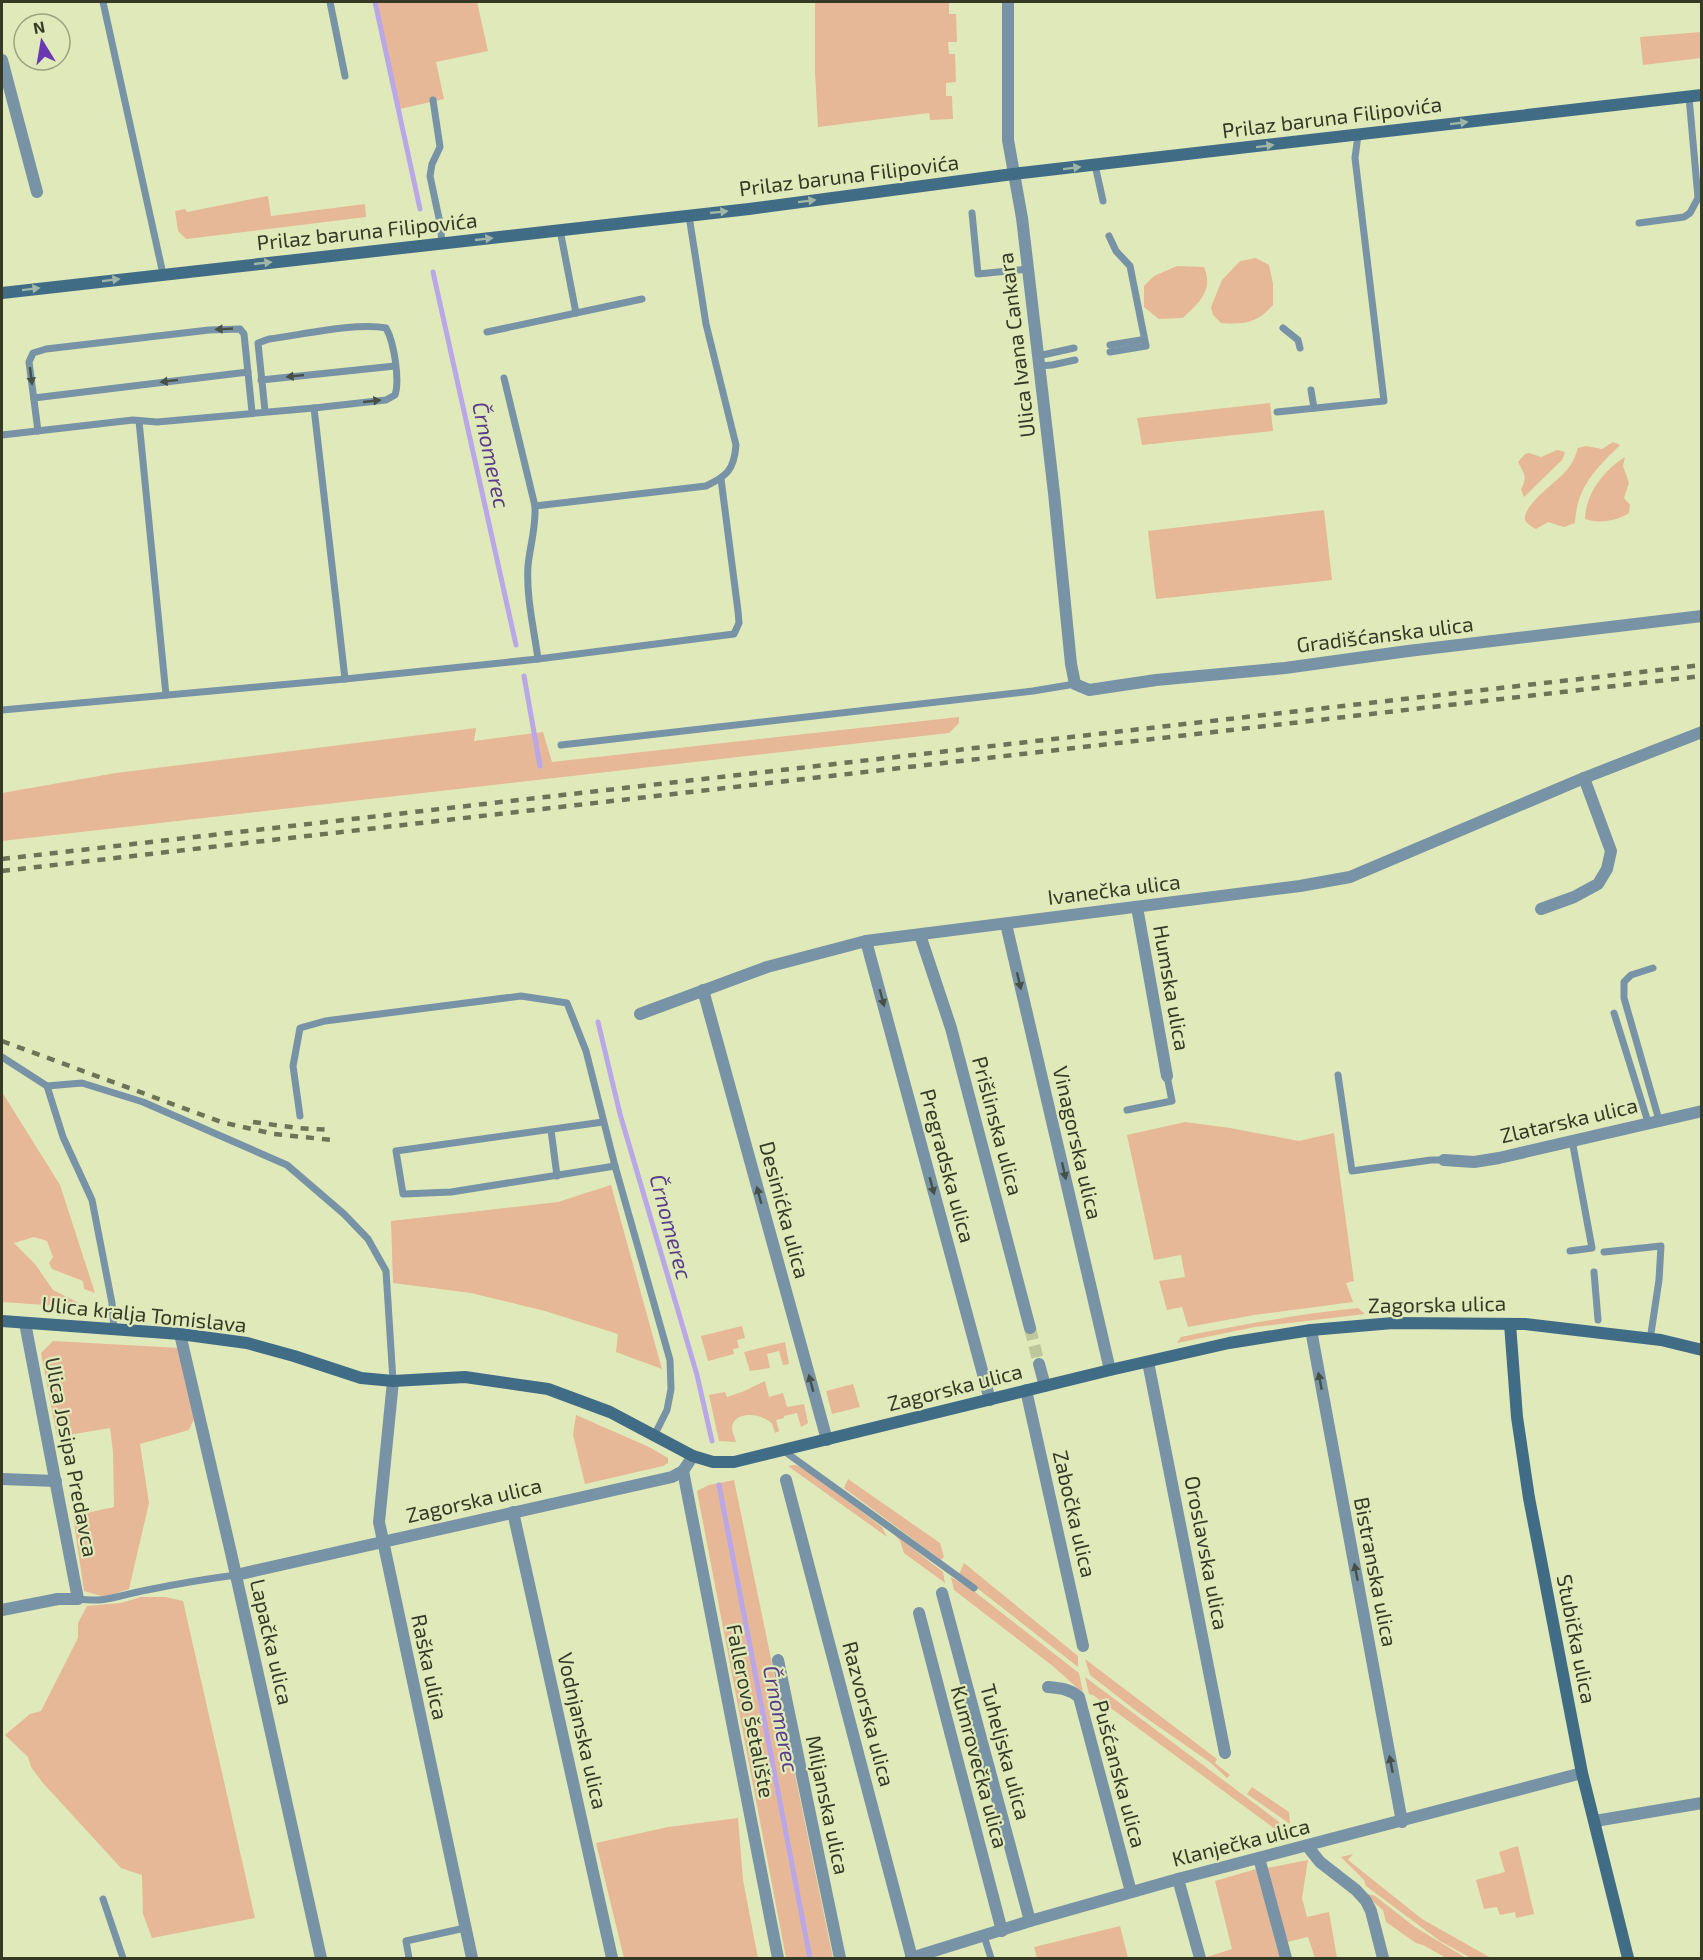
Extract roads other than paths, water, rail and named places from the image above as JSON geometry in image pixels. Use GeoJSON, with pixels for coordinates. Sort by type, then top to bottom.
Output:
{"type":"FeatureCollection","features":[{"type":"Feature","properties":{"kind":"street","name":"Ulica Ivana Cankara"},"geometry":{"type":"LineString","coordinates":[[1008,2],[1007,129],[1022,218],[1070,660],[1075,684]]}},
{"type":"Feature","properties":{"kind":"street"},"geometry":{"type":"LineString","coordinates":[[2,60],[37,192]]}},
{"type":"Feature","properties":{"kind":"street","name":"Prilaz baruna Filipovića"},"geometry":{"type":"LineString","coordinates":[[2,293],[689,216],[1013,174],[1695,96]]}},
{"type":"Feature","properties":{"kind":"street","name":"Gradišćanska ulica"},"geometry":{"type":"LineString","coordinates":[[1075,684],[1089,690],[1156,680],[1285,668],[1701,616]]}},
{"type":"Feature","properties":{"kind":"street","name":"Ivanečka ulica"},"geometry":{"type":"LineString","coordinates":[[640,1014],[767,967],[866,942],[1300,886],[1350,877],[1584,778],[1701,732]]}},
{"type":"Feature","properties":{"kind":"street"},"geometry":{"type":"LineString","coordinates":[[1541,909],[1574,897],[1598,884],[1607,869],[1611,851],[1584,778]]}},
{"type":"Feature","properties":{"kind":"street","name":"Humska ulica"},"geometry":{"type":"LineString","coordinates":[[1137,907],[1167,1076]]}},
{"type":"Feature","properties":{"kind":"street","name":"Vinagorska ulica"},"geometry":{"type":"LineString","coordinates":[[1006,924],[1110,1370]]}},
{"type":"Feature","properties":{"kind":"street","name":"Prišlinska ulica"},"geometry":{"type":"LineString","coordinates":[[920,935],[951,1028],[1030,1328]]}},
{"type":"Feature","properties":{"kind":"street","name":"Pregradska ulica"},"geometry":{"type":"LineString","coordinates":[[866,942],[990,1400]]}},
{"type":"Feature","properties":{"kind":"street","name":"Desinićka ulica"},"geometry":{"type":"LineString","coordinates":[[703,990],[826,1440]]}},
{"type":"Feature","properties":{"kind":"street","name":"Zlatarska ulica"},"geometry":{"type":"LineString","coordinates":[[1444,1160],[1474,1162],[1701,1111]]}},
{"type":"Feature","properties":{"kind":"street","name":"Ulica kralja Tomislava"},"geometry":{"type":"LineString","coordinates":[[2,1321],[180,1334],[247,1343],[361,1378],[393,1382],[465,1377],[548,1389],[610,1412],[693,1456]]}},
{"type":"Feature","properties":{"kind":"street","name":"Ulica Josipa Predavca"},"geometry":{"type":"LineString","coordinates":[[25,1323],[78,1599]]}},
{"type":"Feature","properties":{"kind":"street","name":"Zagorska ulica"},"geometry":{"type":"LineString","coordinates":[[693,1456],[713,1462],[734,1462],[1110,1370],[1229,1343],[1311,1330],[1393,1323],[1537,1325],[1650,1340],[1701,1350]]}},
{"type":"Feature","properties":{"kind":"street","name":"Stubička ulica"},"geometry":{"type":"LineString","coordinates":[[1510,1324],[1517,1417],[1529,1498],[1582,1773],[1628,1959]]}},
{"type":"Feature","properties":{"kind":"street","name":"Bistranska ulica"},"geometry":{"type":"LineString","coordinates":[[1311,1330],[1402,1822]]}},
{"type":"Feature","properties":{"kind":"street","name":"Lapačka ulica"},"geometry":{"type":"LineString","coordinates":[[180,1334],[321,1959]]}},
{"type":"Feature","properties":{"kind":"street","name":"Oroslavska ulica"},"geometry":{"type":"LineString","coordinates":[[1148,1362],[1225,1753]]}},
{"type":"Feature","properties":{"kind":"street"},"geometry":{"type":"LineString","coordinates":[[1039,1364],[1045,1386]]}},
{"type":"Feature","properties":{"kind":"street","name":"Raška ulica"},"geometry":{"type":"LineString","coordinates":[[393,1382],[379,1516],[381,1542],[472,1959]]}},
{"type":"Feature","properties":{"kind":"street","name":"Zabočka ulica"},"geometry":{"type":"LineString","coordinates":[[1026,1390],[1083,1646]]}},
{"type":"Feature","properties":{"kind":"street"},"geometry":{"type":"LineString","coordinates":[[683,1471],[693,1456]]}},
{"type":"Feature","properties":{"kind":"street","name":"Zagorska ulica"},"geometry":{"type":"LineString","coordinates":[[236,1575],[672,1477],[683,1471]]}},
{"type":"Feature","properties":{"kind":"street","name":"Fallerovo šetalište"},"geometry":{"type":"LineString","coordinates":[[683,1471],[778,1959]]}},
{"type":"Feature","properties":{"kind":"street"},"geometry":{"type":"LineString","coordinates":[[2,1479],[56,1481]]}},
{"type":"Feature","properties":{"kind":"street","name":"Razvorska ulica"},"geometry":{"type":"LineString","coordinates":[[786,1480],[912,1958]]}},
{"type":"Feature","properties":{"kind":"street","name":"Vodnjanska ulica"},"geometry":{"type":"LineString","coordinates":[[513,1512],[612,1959]]}},
{"type":"Feature","properties":{"kind":"street","name":"Tuheljska ulica"},"geometry":{"type":"LineString","coordinates":[[942,1593],[1030,1921]]}},
{"type":"Feature","properties":{"kind":"street"},"geometry":{"type":"LineString","coordinates":[[2,1610],[58,1599],[78,1599]]}},
{"type":"Feature","properties":{"kind":"street","name":"Kumrovečka ulica"},"geometry":{"type":"LineString","coordinates":[[919,1614],[1002,1931]]}},
{"type":"Feature","properties":{"kind":"street","name":"Miljanska ulica"},"geometry":{"type":"LineString","coordinates":[[778,1660],[840,1959]]}},
{"type":"Feature","properties":{"kind":"street","name":"Pušćanska ulica"},"geometry":{"type":"LineString","coordinates":[[1048,1687],[1062,1688],[1079,1697],[1131,1892]]}},
{"type":"Feature","properties":{"kind":"street","name":"Klanječka ulica"},"geometry":{"type":"LineString","coordinates":[[912,1958],[1030,1921],[1178,1879],[1308,1847],[1582,1773]]}},
{"type":"Feature","properties":{"kind":"street"},"geometry":{"type":"LineString","coordinates":[[1595,1821],[1701,1803]]}},
{"type":"Feature","properties":{"kind":"street"},"geometry":{"type":"LineString","coordinates":[[1308,1847],[1320,1862],[1356,1890],[1366,1901],[1371,1911],[1383,1959]]}},
{"type":"Feature","properties":{"kind":"street"},"geometry":{"type":"LineString","coordinates":[[1259,1858],[1286,1959]]}},
{"type":"Feature","properties":{"kind":"street"},"geometry":{"type":"LineString","coordinates":[[1178,1879],[1200,1959]]}},
{"type":"Feature","properties":{"kind":"lane"},"geometry":{"type":"LineString","coordinates":[[103,2],[163,274]]}},
{"type":"Feature","properties":{"kind":"lane"},"geometry":{"type":"LineString","coordinates":[[330,2],[345,76]]}},
{"type":"Feature","properties":{"kind":"lane"},"geometry":{"type":"LineString","coordinates":[[1639,223],[1684,217],[1690,213],[1698,198],[1695,96]]}},
{"type":"Feature","properties":{"kind":"lane"},"geometry":{"type":"LineString","coordinates":[[433,100],[440,147],[432,164],[430,176],[442,243]]}},
{"type":"Feature","properties":{"kind":"lane"},"geometry":{"type":"LineString","coordinates":[[1277,412],[1384,401],[1356,159],[1358,135]]}},
{"type":"Feature","properties":{"kind":"lane"},"geometry":{"type":"LineString","coordinates":[[1095,165],[1103,201]]}},
{"type":"Feature","properties":{"kind":"lane"},"geometry":{"type":"LineString","coordinates":[[972,213],[978,274],[1028,269]]}},
{"type":"Feature","properties":{"kind":"lane"},"geometry":{"type":"LineString","coordinates":[[535,506],[706,486],[728,473],[735,459],[736,445],[706,324],[689,216]]}},
{"type":"Feature","properties":{"kind":"lane"},"geometry":{"type":"LineString","coordinates":[[560,230],[576,313]]}},
{"type":"Feature","properties":{"kind":"lane"},"geometry":{"type":"LineString","coordinates":[[1109,236],[1116,251],[1130,266],[1146,346],[1110,349],[1141,340]]}},
{"type":"Feature","properties":{"kind":"lane"},"geometry":{"type":"LineString","coordinates":[[487,332],[642,299]]}},
{"type":"Feature","properties":{"kind":"lane"},"geometry":{"type":"LineString","coordinates":[[2,435],[139,421],[157,422],[314,408],[390,398],[396,393],[395,366],[392,338],[386,328],[357,327],[269,339],[258,343],[265,411]]}},
{"type":"Feature","properties":{"kind":"lane"},"geometry":{"type":"LineString","coordinates":[[1283,328],[1298,340],[1300,348]]}},
{"type":"Feature","properties":{"kind":"lane"},"geometry":{"type":"LineString","coordinates":[[38,431],[30,362],[33,353],[46,349],[209,330],[240,330],[244,334],[252,412]]}},
{"type":"Feature","properties":{"kind":"lane"},"geometry":{"type":"LineString","coordinates":[[1039,361],[1074,348]]}},
{"type":"Feature","properties":{"kind":"lane"},"geometry":{"type":"LineString","coordinates":[[1039,361],[1052,365],[1075,360]]}},
{"type":"Feature","properties":{"kind":"lane"},"geometry":{"type":"LineString","coordinates":[[261,380],[395,366]]}},
{"type":"Feature","properties":{"kind":"lane"},"geometry":{"type":"LineString","coordinates":[[34,398],[248,372]]}},
{"type":"Feature","properties":{"kind":"lane"},"geometry":{"type":"LineString","coordinates":[[504,378],[535,506],[536,527],[528,565],[528,581],[538,659]]}},
{"type":"Feature","properties":{"kind":"lane"},"geometry":{"type":"LineString","coordinates":[[1311,390],[1314,408]]}},
{"type":"Feature","properties":{"kind":"lane"},"geometry":{"type":"LineString","coordinates":[[314,408],[345,679]]}},
{"type":"Feature","properties":{"kind":"lane"},"geometry":{"type":"LineString","coordinates":[[139,421],[166,695]]}},
{"type":"Feature","properties":{"kind":"lane"},"geometry":{"type":"LineString","coordinates":[[2,710],[538,659],[734,634],[738,623],[738,611],[721,479]]}},
{"type":"Feature","properties":{"kind":"lane"},"geometry":{"type":"LineString","coordinates":[[561,745],[1033,691],[1075,684]]}},
{"type":"Feature","properties":{"kind":"lane"},"geometry":{"type":"LineString","coordinates":[[1653,968],[1631,975],[1624,982],[1624,998],[1654,1121]]}},
{"type":"Feature","properties":{"kind":"lane"},"geometry":{"type":"LineString","coordinates":[[300,1116],[293,1066],[300,1028],[335,1019],[521,996],[567,1003],[586,1051],[603,1122],[670,1360],[671,1389],[667,1410],[654,1436]]}},
{"type":"Feature","properties":{"kind":"lane"},"geometry":{"type":"LineString","coordinates":[[1614,1013],[1654,1121]]}},
{"type":"Feature","properties":{"kind":"lane"},"geometry":{"type":"LineString","coordinates":[[2,1057],[46,1086],[82,1083],[142,1102],[287,1165],[344,1214],[368,1239],[386,1272],[393,1382]]}},
{"type":"Feature","properties":{"kind":"lane"},"geometry":{"type":"LineString","coordinates":[[1338,1075],[1352,1172],[1444,1160]]}},
{"type":"Feature","properties":{"kind":"lane"},"geometry":{"type":"LineString","coordinates":[[1127,1110],[1172,1101],[1167,1076]]}},
{"type":"Feature","properties":{"kind":"lane"},"geometry":{"type":"LineString","coordinates":[[46,1086],[63,1137],[92,1200],[112,1303],[114,1329]]}},
{"type":"Feature","properties":{"kind":"lane"},"geometry":{"type":"LineString","coordinates":[[603,1122],[396,1151],[403,1194],[451,1192],[615,1166]]}},
{"type":"Feature","properties":{"kind":"lane"},"geometry":{"type":"LineString","coordinates":[[551,1130],[557,1176]]}},
{"type":"Feature","properties":{"kind":"lane"},"geometry":{"type":"LineString","coordinates":[[1570,1251],[1592,1248],[1572,1140]]}},
{"type":"Feature","properties":{"kind":"lane"},"geometry":{"type":"LineString","coordinates":[[1604,1252],[1660,1246],[1659,1280],[1650,1340]]}},
{"type":"Feature","properties":{"kind":"lane"},"geometry":{"type":"LineString","coordinates":[[1594,1272],[1598,1320]]}},
{"type":"Feature","properties":{"kind":"lane"},"geometry":{"type":"LineString","coordinates":[[783,1450],[974,1588]]}},
{"type":"Feature","properties":{"kind":"lane"},"geometry":{"type":"LineString","coordinates":[[78,1599],[98,1602],[144,1590],[236,1575]]}},
{"type":"Feature","properties":{"kind":"lane"},"geometry":{"type":"LineString","coordinates":[[103,1899],[123,1959]]}},
{"type":"Feature","properties":{"kind":"lane"},"geometry":{"type":"LineString","coordinates":[[409,1959],[406,1941],[465,1928]]}},
{"type":"Feature","properties":{"kind":"lane"},"geometry":{"type":"LineString","coordinates":[[984,1936],[991,1959]]}},
{"type":"Feature","properties":{"kind":"waterway","name":"Črnomerec"},"geometry":{"type":"LineString","coordinates":[[375,2],[420,209]]}},
{"type":"Feature","properties":{"kind":"waterway","name":"Črnomerec"},"geometry":{"type":"LineString","coordinates":[[433,272],[516,645]]}},
{"type":"Feature","properties":{"kind":"waterway","name":"Črnomerec"},"geometry":{"type":"LineString","coordinates":[[524,676],[540,766]]}},
{"type":"Feature","properties":{"kind":"waterway","name":"Črnomerec"},"geometry":{"type":"LineString","coordinates":[[598,1022],[620,1114],[697,1375],[712,1441]]}},
{"type":"Feature","properties":{"kind":"waterway","name":"Črnomerec"},"geometry":{"type":"LineString","coordinates":[[719,1485],[810,1958]]}},
{"type":"Feature","properties":{"kind":"tunnel"},"geometry":{"type":"LineString","coordinates":[[1030,1328],[1039,1364]]}},
{"type":"Feature","properties":{"kind":"railway"},"geometry":{"type":"LineString","coordinates":[[2,859],[1702,665]]}},
{"type":"Feature","properties":{"kind":"railway"},"geometry":{"type":"LineString","coordinates":[[2,871],[1702,676]]}},
{"type":"Feature","properties":{"kind":"railway"},"geometry":{"type":"LineString","coordinates":[[2,1041],[221,1122],[274,1134],[332,1140]]}},
{"type":"Feature","properties":{"kind":"railway"},"geometry":{"type":"LineString","coordinates":[[253,1122],[331,1130]]}}]}
